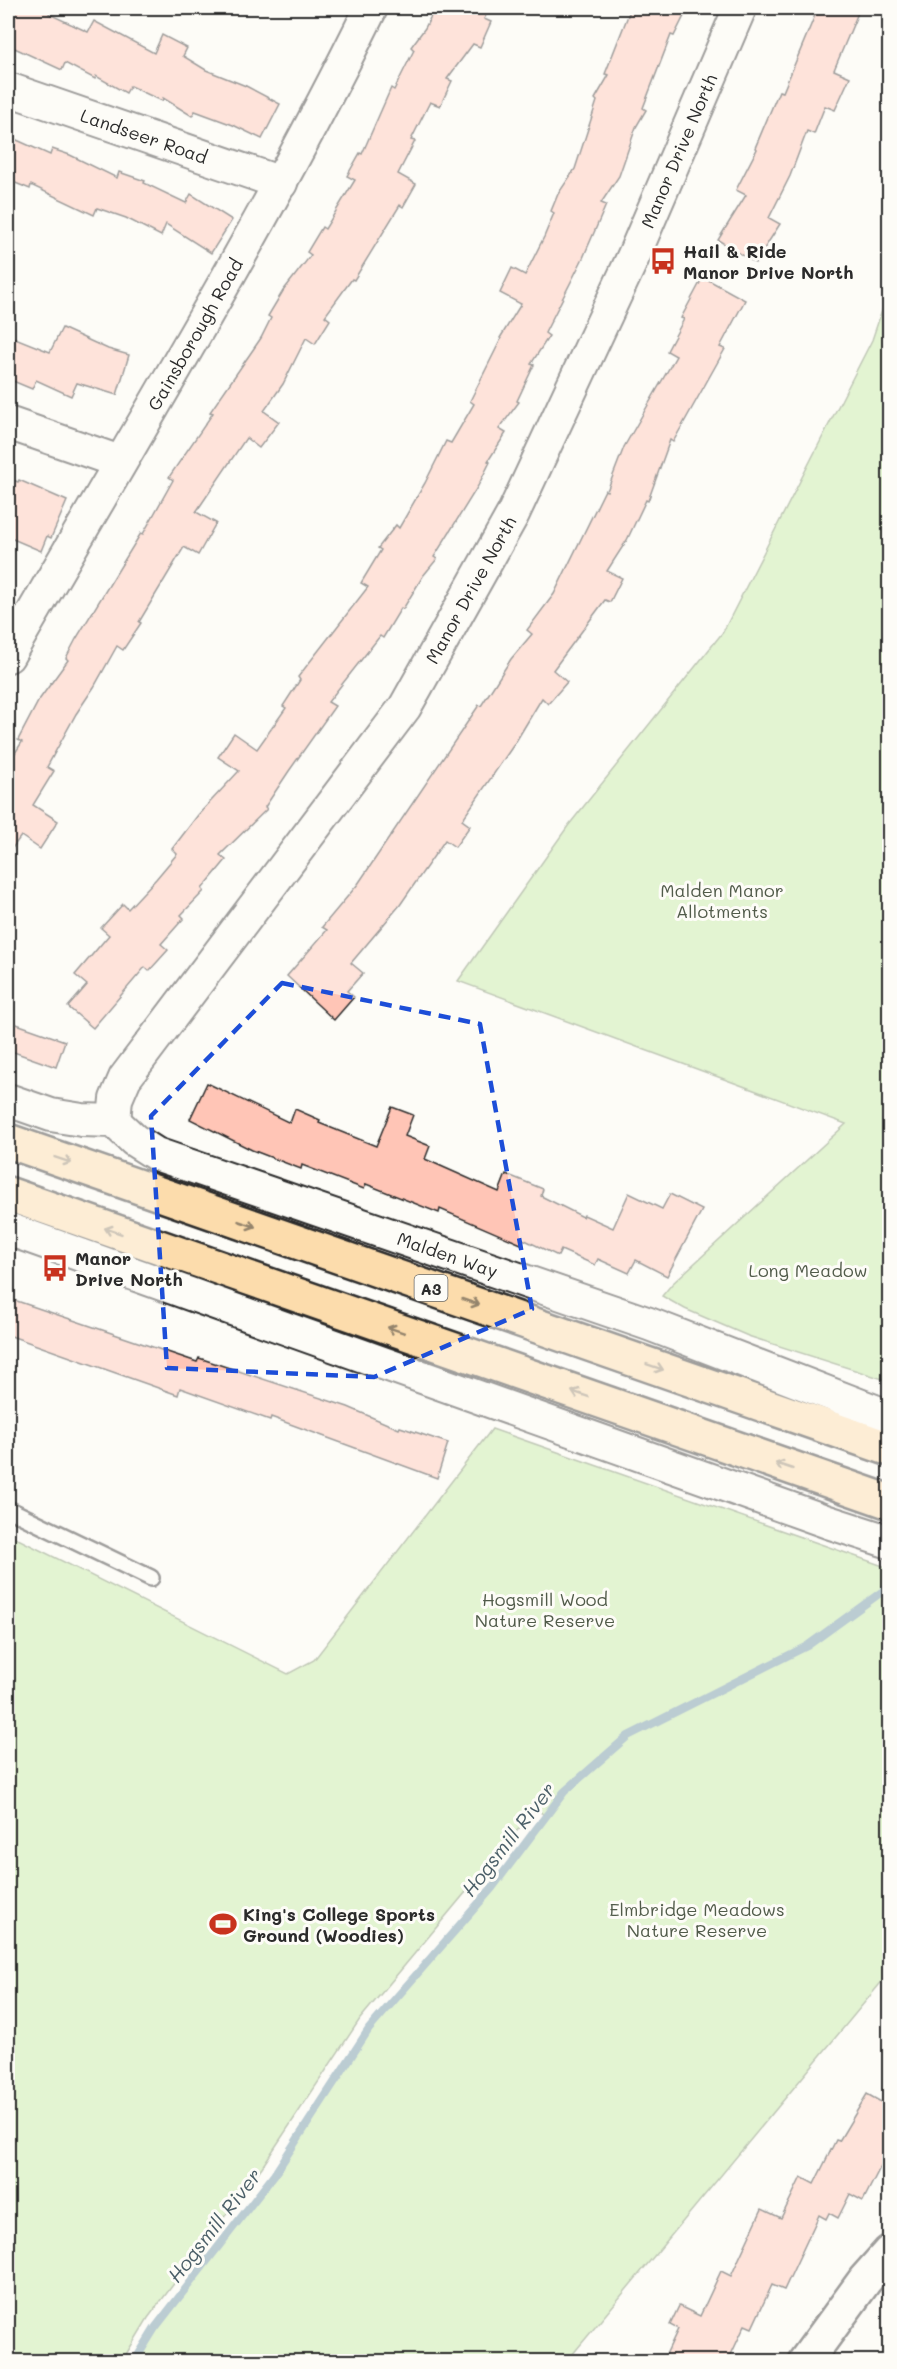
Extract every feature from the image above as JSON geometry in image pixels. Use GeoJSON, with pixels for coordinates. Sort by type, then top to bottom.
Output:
{"type":"FeatureCollection","features":[{"type":"Feature","properties":{"kind":"highway","name":"Malden Way"},"geometry":{"type":"LineString","coordinates":[[8,1141],[890,1449]]}},
{"type":"Feature","properties":{"kind":"highway"},"geometry":{"type":"LineString","coordinates":[[8,1194],[890,1502]]}},
{"type":"Feature","properties":{"kind":"street","name":"Gainsborough Road"},"geometry":{"type":"LineString","coordinates":[[8,656],[281,183],[371,8]]}},
{"type":"Feature","properties":{"kind":"street","name":"Manor Drive North"},"geometry":{"type":"LineString","coordinates":[[114,1121],[117,1099],[125,1078],[405,707],[513,514],[634,255],[740,8]]}},
{"type":"Feature","properties":{"kind":"street","name":"Landseer Road"},"geometry":{"type":"LineString","coordinates":[[8,89],[281,183]]}},
{"type":"Feature","properties":{"kind":"street"},"geometry":{"type":"LineString","coordinates":[[8,423],[120,462]]}},
{"type":"Feature","properties":{"kind":"street"},"geometry":{"type":"LineString","coordinates":[[8,1100],[51,1115],[82,1120],[114,1121]]}},
{"type":"Feature","properties":{"kind":"street","name":"Malden Way"},"geometry":{"type":"LineString","coordinates":[[114,1121],[134,1140],[156,1154],[649,1324],[885,1415]]}},
{"type":"Feature","properties":{"kind":"street"},"geometry":{"type":"LineString","coordinates":[[8,1229],[828,1522],[890,1542]]}},
{"type":"Feature","properties":{"kind":"street"},"geometry":{"type":"LineString","coordinates":[[805,2361],[865,2280],[890,2252]]}},
{"type":"Feature","properties":{"kind":"lane"},"geometry":{"type":"LineString","coordinates":[[8,1509],[152,1578]]}},
{"type":"Feature","properties":{"kind":"highlighted area"},"geometry":{"type":"Polygon","coordinates":[[[282,983],[480,1024],[532,1309],[374,1377],[167,1368],[151,1116],[282,983]]]}},
{"type":"Feature","properties":{"kind":"green space","name":"Malden Manor Allotments"},"geometry":{"type":"Polygon","coordinates":[[[889,290],[889,1381],[748,1336],[685,1309],[662,1296],[672,1284],[846,1124],[458,981],[568,826],[723,632],[872,340],[889,290]]]}},
{"type":"Feature","properties":{"kind":"green space"},"geometry":{"type":"Polygon","coordinates":[[[492,1429],[889,1568],[889,1973],[567,2361],[135,2361],[161,2320],[274,2175],[369,2029],[492,1888],[546,1817],[536,1808],[360,2019],[262,2167],[148,2318],[122,2361],[8,2361],[8,1534],[288,1674],[314,1660],[492,1429]]]}},
{"type":"Feature","properties":{"kind":"building"},"geometry":{"type":"Polygon","coordinates":[[[17,8],[52,8],[49,14],[88,32],[94,21],[154,53],[162,35],[187,48],[183,56],[206,70],[246,86],[280,104],[262,139],[195,111],[192,116],[163,98],[162,101],[130,86],[126,93],[96,76],[95,79],[65,63],[62,70],[8,45],[8,29],[17,8]]]}},
{"type":"Feature","properties":{"kind":"building"},"geometry":{"type":"Polygon","coordinates":[[[435,8],[490,8],[484,19],[491,22],[480,47],[473,44],[447,79],[452,81],[440,106],[430,102],[411,140],[415,141],[398,174],[416,184],[403,207],[400,205],[354,280],[352,279],[325,316],[330,320],[315,344],[306,338],[283,384],[264,411],[279,422],[259,448],[246,438],[196,512],[216,523],[198,555],[184,547],[139,622],[141,623],[123,650],[117,646],[76,714],[47,767],[54,771],[33,805],[58,821],[40,849],[21,836],[8,854],[8,764],[22,742],[18,740],[39,700],[68,660],[66,658],[76,639],[141,533],[143,534],[173,480],[169,477],[261,338],[271,318],[268,316],[283,291],[311,255],[307,252],[322,227],[325,229],[355,180],[347,176],[360,153],[362,154],[391,88],[394,90],[414,50],[411,47],[425,28],[435,8]]]}},
{"type":"Feature","properties":{"kind":"building"},"geometry":{"type":"Polygon","coordinates":[[[631,8],[688,8],[674,36],[671,35],[643,108],[646,110],[636,127],[619,176],[601,203],[606,205],[583,258],[545,333],[549,336],[531,364],[534,365],[517,401],[519,402],[499,429],[506,433],[488,461],[490,462],[478,486],[434,557],[437,559],[423,576],[403,609],[401,608],[383,638],[380,636],[328,702],[335,706],[265,807],[267,809],[220,855],[226,860],[202,889],[204,891],[181,915],[184,918],[161,944],[168,950],[149,971],[145,967],[93,1028],[68,1007],[87,985],[75,975],[109,935],[101,928],[123,904],[128,909],[156,879],[177,854],[172,849],[198,815],[239,771],[218,757],[234,733],[257,749],[286,708],[283,706],[300,680],[298,677],[368,587],[361,583],[381,550],[378,548],[396,525],[399,528],[446,441],[451,443],[474,404],[470,401],[500,338],[521,304],[500,293],[512,268],[525,275],[544,237],[554,213],[551,211],[558,194],[575,169],[597,101],[595,99],[609,75],[605,74],[631,8]]]}},
{"type":"Feature","properties":{"kind":"building"},"geometry":{"type":"Polygon","coordinates":[[[818,8],[860,8],[834,70],[850,77],[835,110],[825,106],[814,134],[807,131],[790,176],[769,218],[780,224],[755,263],[718,240],[746,195],[736,190],[757,149],[755,148],[779,91],[783,92],[818,8]]]}},
{"type":"Feature","properties":{"kind":"building"},"geometry":{"type":"Polygon","coordinates":[[[8,136],[50,155],[52,149],[70,155],[117,178],[119,172],[145,181],[144,183],[186,203],[191,194],[232,220],[211,253],[166,224],[161,236],[126,218],[97,208],[94,215],[31,185],[30,189],[8,180],[8,136]]]}},
{"type":"Feature","properties":{"kind":"building"},"geometry":{"type":"Polygon","coordinates":[[[703,277],[745,300],[720,347],[725,349],[673,442],[670,440],[648,501],[646,500],[627,540],[607,571],[622,578],[610,602],[605,600],[553,670],[567,682],[548,704],[542,698],[515,743],[462,820],[470,826],[455,847],[445,840],[400,905],[351,963],[363,973],[347,991],[354,997],[334,1020],[287,976],[327,930],[322,927],[358,884],[511,659],[532,634],[527,630],[554,594],[605,490],[607,491],[624,447],[676,356],[667,351],[684,319],[681,318],[703,277]]]}},
{"type":"Feature","properties":{"kind":"building"},"geometry":{"type":"Polygon","coordinates":[[[62,328],[108,349],[129,355],[117,395],[77,383],[71,396],[36,380],[32,389],[8,379],[8,335],[50,352],[62,328]]]}},
{"type":"Feature","properties":{"kind":"building"},"geometry":{"type":"Polygon","coordinates":[[[8,478],[18,482],[19,480],[67,501],[51,538],[47,536],[41,551],[8,537],[8,478]]]}},
{"type":"Feature","properties":{"kind":"building"},"geometry":{"type":"Polygon","coordinates":[[[8,1021],[65,1041],[56,1067],[8,1050],[8,1021]]]}},
{"type":"Feature","properties":{"kind":"building"},"geometry":{"type":"Polygon","coordinates":[[[207,1083],[290,1123],[295,1109],[320,1120],[319,1123],[376,1146],[392,1107],[413,1115],[405,1136],[430,1146],[425,1159],[499,1192],[506,1174],[543,1189],[541,1196],[583,1217],[584,1215],[613,1228],[629,1193],[662,1209],[670,1194],[702,1210],[667,1276],[636,1260],[629,1273],[598,1259],[595,1265],[561,1250],[558,1256],[523,1239],[521,1244],[440,1209],[439,1213],[366,1184],[364,1189],[302,1165],[301,1169],[252,1150],[190,1119],[207,1083]]]}},
{"type":"Feature","properties":{"kind":"building"},"geometry":{"type":"Polygon","coordinates":[[[8,1298],[197,1362],[199,1358],[348,1407],[399,1429],[400,1427],[448,1443],[437,1478],[271,1417],[270,1420],[180,1388],[178,1395],[8,1335],[8,1298]]]}},
{"type":"Feature","properties":{"kind":"building"},"geometry":{"type":"Polygon","coordinates":[[[867,2094],[890,2107],[890,2148],[863,2201],[850,2194],[838,2218],[829,2213],[826,2219],[819,2215],[784,2290],[772,2285],[752,2328],[745,2325],[728,2361],[663,2361],[678,2329],[670,2325],[679,2306],[700,2316],[721,2271],[731,2276],[762,2209],[781,2218],[801,2177],[814,2184],[836,2140],[839,2141],[867,2094]]]}},
{"type":"Feature","properties":{"kind":"waterway","name":"Hogsmill River"},"geometry":{"type":"LineString","coordinates":[[134,2362],[155,2328],[274,2175],[369,2029],[492,1888],[564,1792],[628,1736],[807,1646],[883,1591],[890,1581]]}},
{"type":"Feature","properties":{"kind":"place","name":"Hail & Ride Manor Drive North"},"geometry":{"type":"Point","coordinates":[663,261]}},
{"type":"Feature","properties":{"kind":"place","name":"Manor Drive North"},"geometry":{"type":"Point","coordinates":[55,1268]}},
{"type":"Feature","properties":{"kind":"place","name":"King's College Sports Ground (Woodies)"},"geometry":{"type":"Point","coordinates":[223,1924]}},
{"type":"Feature","properties":{"kind":"park label","name":"Long Meadow"},"geometry":{"type":"Point","coordinates":[808,1270]}},
{"type":"Feature","properties":{"kind":"park label","name":"Hogsmill Wood Nature Reserve"},"geometry":{"type":"Point","coordinates":[545,1609]}},
{"type":"Feature","properties":{"kind":"park label","name":"Elmbridge Meadows Nature Reserve"},"geometry":{"type":"Point","coordinates":[697,1919]}}]}
